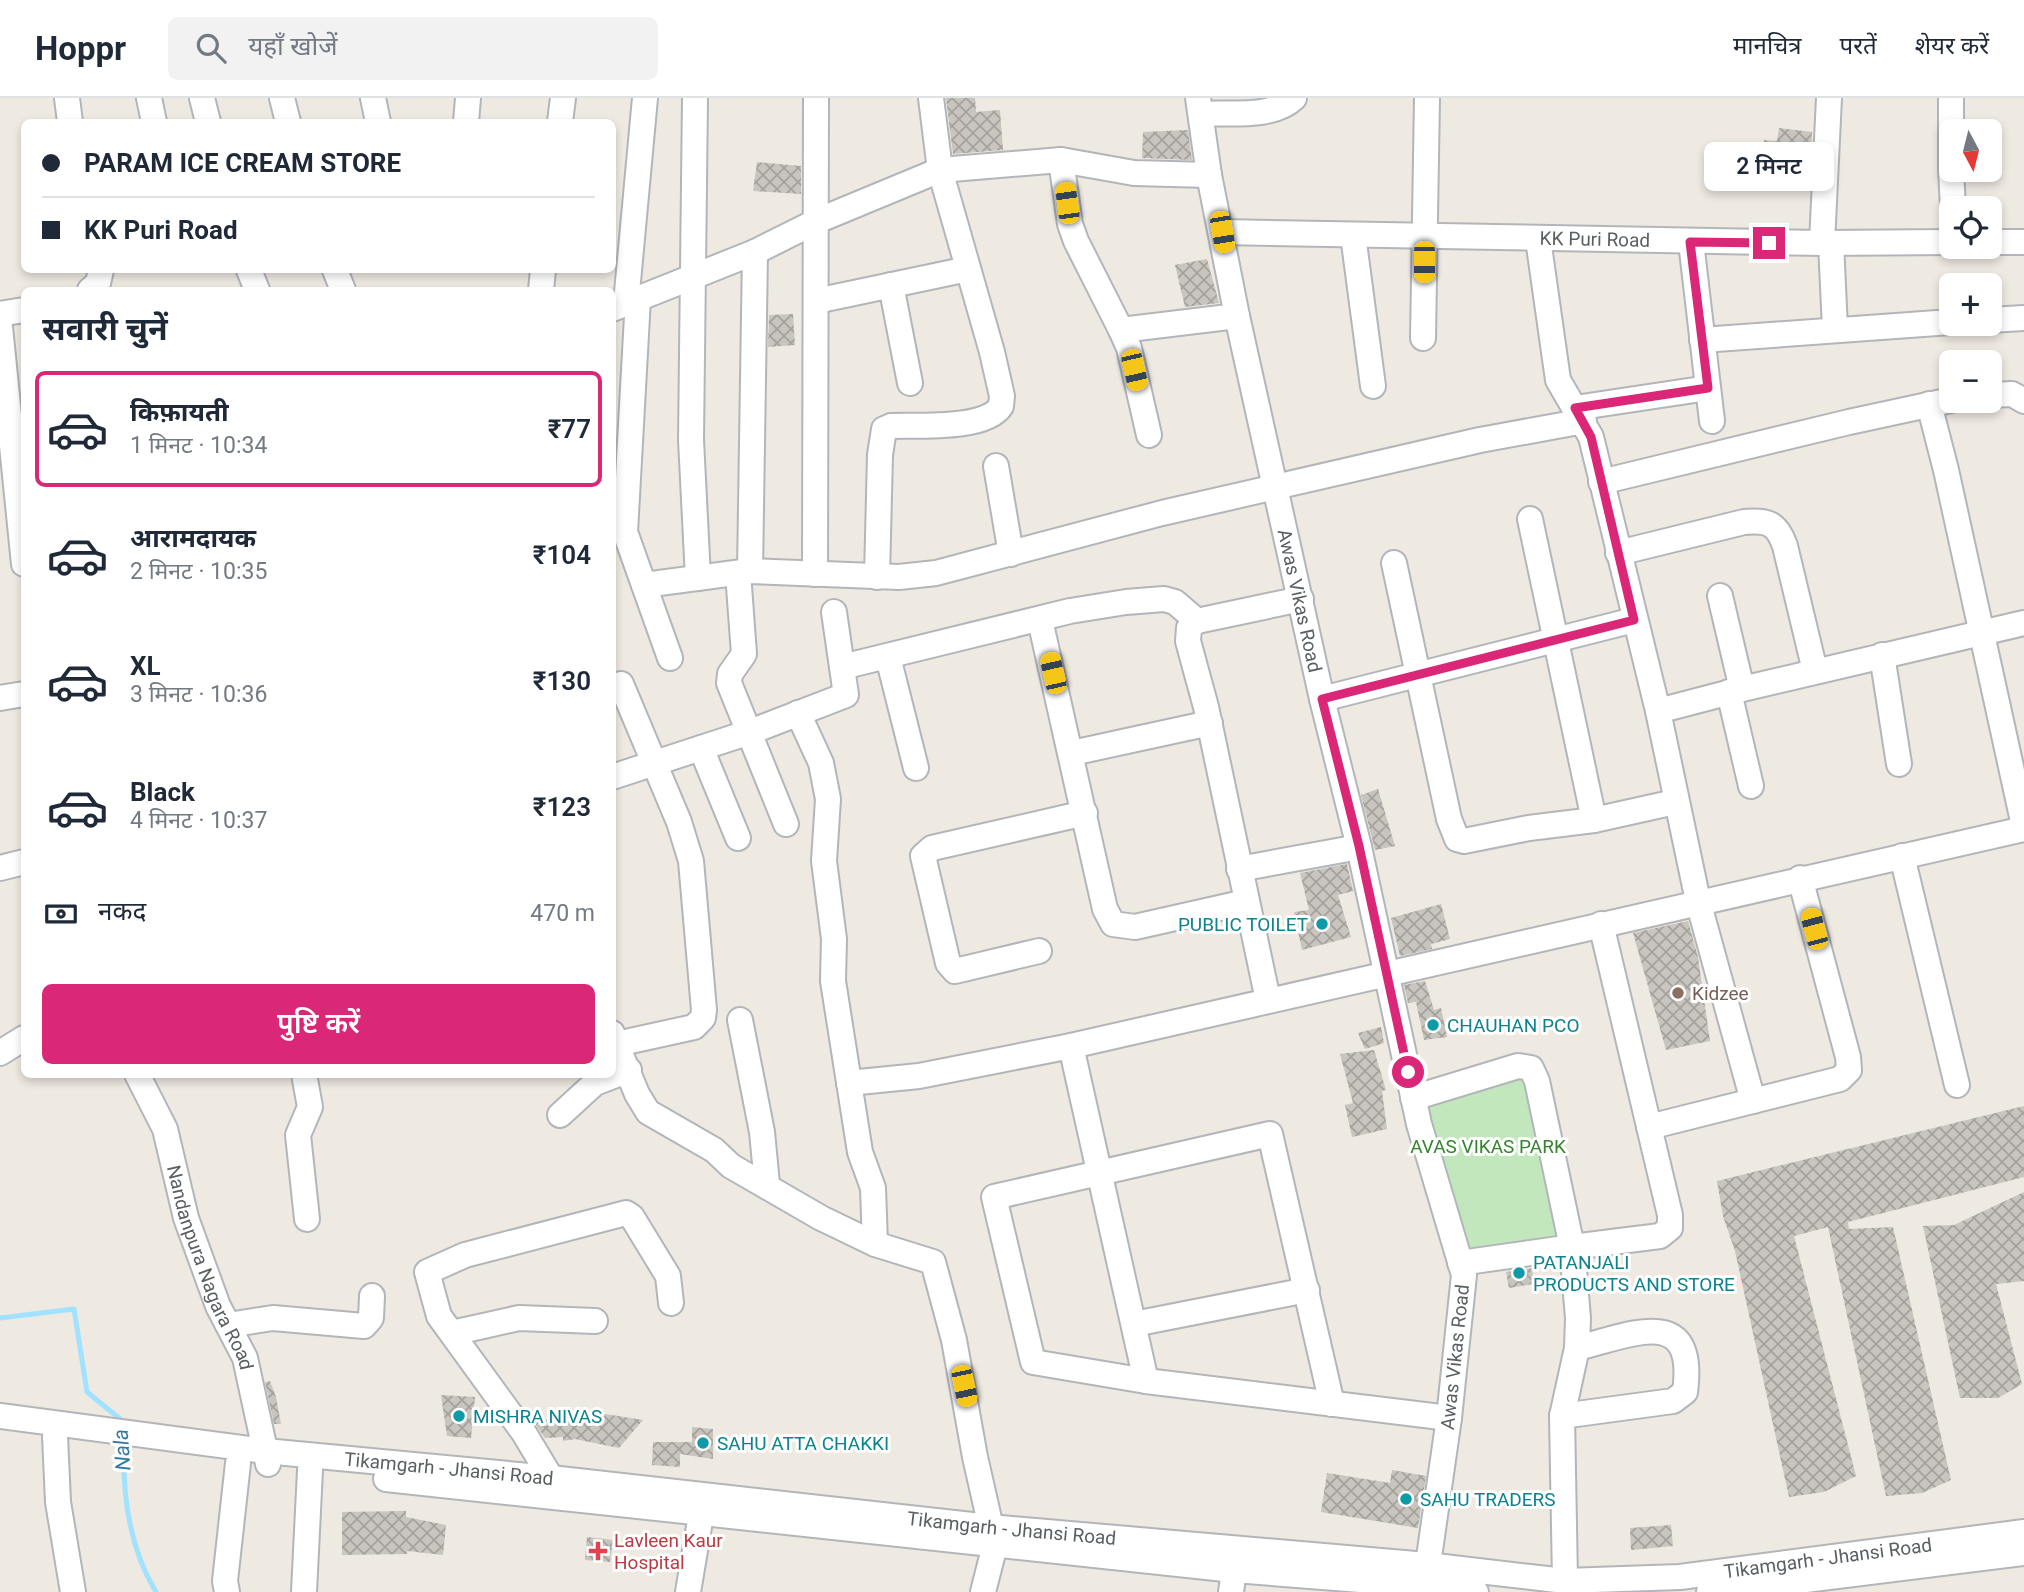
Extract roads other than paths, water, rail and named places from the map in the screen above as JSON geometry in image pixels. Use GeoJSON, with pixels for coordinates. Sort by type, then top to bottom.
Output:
{"type":"FeatureCollection","features":[{"type":"Feature","properties":{"kind":"street"},"geometry":{"type":"LineString","coordinates":[[67,98],[70,119]]}},
{"type":"Feature","properties":{"kind":"street"},"geometry":{"type":"LineString","coordinates":[[149,98],[153,119]]}},
{"type":"Feature","properties":{"kind":"street"},"geometry":{"type":"LineString","coordinates":[[202,98],[207,119]]}},
{"type":"Feature","properties":{"kind":"street"},"geometry":{"type":"LineString","coordinates":[[282,98],[287,119]]}},
{"type":"Feature","properties":{"kind":"street"},"geometry":{"type":"LineString","coordinates":[[373,98],[377,119]]}},
{"type":"Feature","properties":{"kind":"street"},"geometry":{"type":"LineString","coordinates":[[466,119],[468,98]]}},
{"type":"Feature","properties":{"kind":"street"},"geometry":{"type":"LineString","coordinates":[[560,119],[563,98]]}},
{"type":"Feature","properties":{"kind":"street"},"geometry":{"type":"LineString","coordinates":[[625,532],[625,303],[645,98]]}},
{"type":"Feature","properties":{"kind":"street"},"geometry":{"type":"LineString","coordinates":[[695,98],[691,480],[698,578]]}},
{"type":"Feature","properties":{"kind":"street"},"geometry":{"type":"LineString","coordinates":[[815,573],[816,98]]}},
{"type":"Feature","properties":{"kind":"street"},"geometry":{"type":"LineString","coordinates":[[877,577],[880,455],[884,429],[891,426],[952,424],[989,416],[1001,405],[1002,396],[992,352],[940,170],[931,98]]}},
{"type":"Feature","properties":{"kind":"street"},"geometry":{"type":"LineString","coordinates":[[1199,106],[1271,110],[1284,106],[1294,98]]}},
{"type":"Feature","properties":{"kind":"street"},"geometry":{"type":"LineString","coordinates":[[1423,338],[1427,98]]}},
{"type":"Feature","properties":{"kind":"street"},"geometry":{"type":"LineString","coordinates":[[1829,98],[1826,243],[1835,329]]}},
{"type":"Feature","properties":{"kind":"street"},"geometry":{"type":"LineString","coordinates":[[1951,98],[1951,119]]}},
{"type":"Feature","properties":{"kind":"street","name":"Awas Vikas Road"},"geometry":{"type":"LineString","coordinates":[[1199,106],[1209,175],[1237,316],[1322,699],[1388,972],[1413,1098],[1464,1275],[1449,1418],[1425,1580]]}},
{"type":"Feature","properties":{"kind":"street"},"geometry":{"type":"LineString","coordinates":[[625,303],[755,252],[817,221],[940,170],[1061,160],[1134,173],[1209,175]]}},
{"type":"Feature","properties":{"kind":"street"},"geometry":{"type":"LineString","coordinates":[[1061,160],[1073,233],[1129,348],[1149,435]]}},
{"type":"Feature","properties":{"kind":"street","name":"KK Puri Road"},"geometry":{"type":"LineString","coordinates":[[1222,232],[1690,242],[1939,242]]}},
{"type":"Feature","properties":{"kind":"street"},"geometry":{"type":"LineString","coordinates":[[1353,235],[1373,386]]}},
{"type":"Feature","properties":{"kind":"street"},"geometry":{"type":"LineString","coordinates":[[1538,239],[1558,380],[1591,437],[1658,711],[1675,802],[1698,901],[1754,1101]]}},
{"type":"Feature","properties":{"kind":"street"},"geometry":{"type":"LineString","coordinates":[[1690,242],[1712,421]]}},
{"type":"Feature","properties":{"kind":"street"},"geometry":{"type":"LineString","coordinates":[[2002,242],[2024,242]]}},
{"type":"Feature","properties":{"kind":"street"},"geometry":{"type":"LineString","coordinates":[[755,252],[744,572],[744,654],[729,678],[786,824]]}},
{"type":"Feature","properties":{"kind":"street"},"geometry":{"type":"LineString","coordinates":[[816,301],[968,269]]}},
{"type":"Feature","properties":{"kind":"street"},"geometry":{"type":"LineString","coordinates":[[891,285],[910,383]]}},
{"type":"Feature","properties":{"kind":"street"},"geometry":{"type":"LineString","coordinates":[[0,314],[21,310]]}},
{"type":"Feature","properties":{"kind":"street"},"geometry":{"type":"LineString","coordinates":[[1121,330],[1237,316]]}},
{"type":"Feature","properties":{"kind":"street"},"geometry":{"type":"LineString","coordinates":[[2002,319],[2024,318]]}},
{"type":"Feature","properties":{"kind":"street"},"geometry":{"type":"LineString","coordinates":[[1702,340],[1939,323]]}},
{"type":"Feature","properties":{"kind":"street"},"geometry":{"type":"LineString","coordinates":[[0,327],[4,407],[21,540]]}},
{"type":"Feature","properties":{"kind":"street"},"geometry":{"type":"LineString","coordinates":[[644,585],[744,572],[877,577],[936,573],[1162,513],[1480,440],[1579,414],[1708,388]]}},
{"type":"Feature","properties":{"kind":"street"},"geometry":{"type":"LineString","coordinates":[[2002,394],[2012,394],[2024,401]]}},
{"type":"Feature","properties":{"kind":"street"},"geometry":{"type":"LineString","coordinates":[[1601,482],[1939,402]]}},
{"type":"Feature","properties":{"kind":"street"},"geometry":{"type":"LineString","coordinates":[[849,1083],[919,1076],[1071,1046],[2024,827],[1981,634],[1942,413]]}},
{"type":"Feature","properties":{"kind":"street"},"geometry":{"type":"LineString","coordinates":[[996,466],[1011,554]]}},
{"type":"Feature","properties":{"kind":"street"},"geometry":{"type":"LineString","coordinates":[[616,514],[625,532],[670,658]]}},
{"type":"Feature","properties":{"kind":"street"},"geometry":{"type":"LineString","coordinates":[[1530,519],[1594,820]]}},
{"type":"Feature","properties":{"kind":"street"},"geometry":{"type":"LineString","coordinates":[[1618,553],[1744,522],[1762,520],[1773,523],[1780,530],[1785,546],[1815,671]]}},
{"type":"Feature","properties":{"kind":"street"},"geometry":{"type":"LineString","coordinates":[[1394,563],[1457,839],[1464,841],[1529,828],[1594,820],[1675,802]]}},
{"type":"Feature","properties":{"kind":"street"},"geometry":{"type":"LineString","coordinates":[[1720,596],[1751,786]]}},
{"type":"Feature","properties":{"kind":"street"},"geometry":{"type":"LineString","coordinates":[[842,667],[1070,611],[1164,599],[1175,602],[1197,621]]}},
{"type":"Feature","properties":{"kind":"street"},"geometry":{"type":"LineString","coordinates":[[1268,1000],[1210,723],[1188,641],[1189,628],[1197,621],[1301,600]]}},
{"type":"Feature","properties":{"kind":"street"},"geometry":{"type":"LineString","coordinates":[[616,776],[750,732],[846,695],[834,612]]}},
{"type":"Feature","properties":{"kind":"street"},"geometry":{"type":"LineString","coordinates":[[1040,620],[1105,909],[1112,924],[1135,927],[1246,902]]}},
{"type":"Feature","properties":{"kind":"street"},"geometry":{"type":"LineString","coordinates":[[1322,699],[1634,620]]}},
{"type":"Feature","properties":{"kind":"street"},"geometry":{"type":"LineString","coordinates":[[1658,711],[1735,690],[2024,623]]}},
{"type":"Feature","properties":{"kind":"street"},"geometry":{"type":"LineString","coordinates":[[1882,655],[1899,764]]}},
{"type":"Feature","properties":{"kind":"street"},"geometry":{"type":"LineString","coordinates":[[888,657],[916,768]]}},
{"type":"Feature","properties":{"kind":"street"},"geometry":{"type":"LineString","coordinates":[[616,1041],[686,1030],[699,1024],[703,1018],[691,861],[679,822],[621,684]]}},
{"type":"Feature","properties":{"kind":"street"},"geometry":{"type":"LineString","coordinates":[[0,698],[21,694]]}},
{"type":"Feature","properties":{"kind":"street"},"geometry":{"type":"LineString","coordinates":[[798,713],[821,763],[828,799],[824,861],[834,939],[834,981],[860,1152],[873,1188],[875,1244]]}},
{"type":"Feature","properties":{"kind":"street"},"geometry":{"type":"LineString","coordinates":[[1072,753],[1210,723]]}},
{"type":"Feature","properties":{"kind":"street"},"geometry":{"type":"LineString","coordinates":[[701,748],[738,838]]}},
{"type":"Feature","properties":{"kind":"street"},"geometry":{"type":"LineString","coordinates":[[1039,951],[955,971],[947,963],[923,856],[932,848],[1085,813]]}},
{"type":"Feature","properties":{"kind":"street"},"geometry":{"type":"LineString","coordinates":[[1239,869],[1359,846]]}},
{"type":"Feature","properties":{"kind":"street"},"geometry":{"type":"LineString","coordinates":[[1902,856],[1957,1085]]}},
{"type":"Feature","properties":{"kind":"street"},"geometry":{"type":"LineString","coordinates":[[0,867],[21,863]]}},
{"type":"Feature","properties":{"kind":"street"},"geometry":{"type":"LineString","coordinates":[[1649,1127],[1840,1079],[1849,1070],[1800,878]]}},
{"type":"Feature","properties":{"kind":"street"},"geometry":{"type":"LineString","coordinates":[[1460,1263],[1660,1237],[1670,1228],[1670,1215],[1601,924]]}},
{"type":"Feature","properties":{"kind":"street"},"geometry":{"type":"LineString","coordinates":[[740,1020],[762,1132],[768,1184]]}},
{"type":"Feature","properties":{"kind":"street"},"geometry":{"type":"LineString","coordinates":[[0,1053],[21,1040]]}},
{"type":"Feature","properties":{"kind":"street"},"geometry":{"type":"LineString","coordinates":[[616,1045],[648,1112],[714,1150],[731,1166],[768,1184],[821,1218],[875,1244],[933,1262],[954,1340],[993,1536],[983,1592]]}},
{"type":"Feature","properties":{"kind":"street"},"geometry":{"type":"LineString","coordinates":[[1071,1046],[1146,1381]]}},
{"type":"Feature","properties":{"kind":"street"},"geometry":{"type":"LineString","coordinates":[[1413,1098],[1518,1066],[1531,1068],[1537,1081],[1572,1247],[1577,1348],[1562,1416],[1565,1581]]}},
{"type":"Feature","properties":{"kind":"street"},"geometry":{"type":"LineString","coordinates":[[616,1075],[629,1070]]}},
{"type":"Feature","properties":{"kind":"street","name":"Nandanpura Nagara Road"},"geometry":{"type":"LineString","coordinates":[[146,1078],[165,1129],[187,1218],[218,1306],[245,1358],[267,1458]]}},
{"type":"Feature","properties":{"kind":"street"},"geometry":{"type":"LineString","coordinates":[[305,1078],[310,1107],[300,1129],[299,1144],[307,1219]]}},
{"type":"Feature","properties":{"kind":"street"},"geometry":{"type":"LineString","coordinates":[[560,1115],[595,1083],[608,1078]]}},
{"type":"Feature","properties":{"kind":"street"},"geometry":{"type":"LineString","coordinates":[[1332,1404],[1270,1134],[994,1197],[1033,1362],[1146,1381],[1332,1404],[1449,1418]]}},
{"type":"Feature","properties":{"kind":"street"},"geometry":{"type":"LineString","coordinates":[[551,1478],[524,1433],[439,1315],[427,1272],[465,1255],[626,1213],[638,1227],[667,1276],[671,1303]]}},
{"type":"Feature","properties":{"kind":"street"},"geometry":{"type":"LineString","coordinates":[[1134,1324],[1307,1290]]}},
{"type":"Feature","properties":{"kind":"street"},"geometry":{"type":"LineString","coordinates":[[228,1325],[273,1318],[364,1326],[371,1318],[372,1296]]}},
{"type":"Feature","properties":{"kind":"street"},"geometry":{"type":"LineString","coordinates":[[452,1333],[519,1318],[595,1321]]}},
{"type":"Feature","properties":{"kind":"street"},"geometry":{"type":"LineString","coordinates":[[1562,1416],[1673,1401],[1685,1392],[1689,1369],[1685,1353],[1678,1337],[1667,1332],[1648,1332],[1577,1348]]}},
{"type":"Feature","properties":{"kind":"street"},"geometry":{"type":"LineString","coordinates":[[0,1416],[146,1440],[238,1462],[267,1458],[310,1471],[514,1484],[701,1515],[993,1536],[1233,1581],[1425,1580],[1476,1592]]}},
{"type":"Feature","properties":{"kind":"street"},"geometry":{"type":"LineString","coordinates":[[0,1430],[55,1436],[99,1434]]}},
{"type":"Feature","properties":{"kind":"street"},"geometry":{"type":"LineString","coordinates":[[55,1436],[58,1502],[74,1592]]}},
{"type":"Feature","properties":{"kind":"street","name":"Tikamgarh - Jhansi Road"},"geometry":{"type":"LineString","coordinates":[[146,1440],[267,1458],[514,1484],[551,1478],[993,1536],[1425,1580],[1628,1580],[1718,1587],[1986,1548],[2024,1532]]}},
{"type":"Feature","properties":{"kind":"street"},"geometry":{"type":"LineString","coordinates":[[227,1592],[238,1462]]}},
{"type":"Feature","properties":{"kind":"street"},"geometry":{"type":"LineString","coordinates":[[304,1592],[310,1471]]}},
{"type":"Feature","properties":{"kind":"street"},"geometry":{"type":"LineString","coordinates":[[688,1592],[701,1515]]}},
{"type":"Feature","properties":{"kind":"street"},"geometry":{"type":"LineString","coordinates":[[1986,1548],[2024,1553]]}},
{"type":"Feature","properties":{"kind":"waterway","name":"Nala"},"geometry":{"type":"LineString","coordinates":[[0,1318],[74,1309],[87,1392],[125,1423]]}},
{"type":"Feature","properties":{"kind":"waterway","name":"Nala"},"geometry":{"type":"LineString","coordinates":[[124,1440],[124,1479],[129,1518],[139,1556],[156,1592]]}},
{"type":"Feature","properties":{"kind":"place","name":"PUBLIC TOILET"},"geometry":{"type":"Point","coordinates":[1322,924]}},
{"type":"Feature","properties":{"kind":"place","name":"Kidzee"},"geometry":{"type":"Point","coordinates":[1678,993]}},
{"type":"Feature","properties":{"kind":"place","name":"CHAUHAN PCO"},"geometry":{"type":"Point","coordinates":[1433,1025]}},
{"type":"Feature","properties":{"kind":"place","name":"PATANJALI PRODUCTS AND STORE"},"geometry":{"type":"Point","coordinates":[1519,1273]}},
{"type":"Feature","properties":{"kind":"place","name":"MISHRA NIVAS"},"geometry":{"type":"Point","coordinates":[459,1416]}},
{"type":"Feature","properties":{"kind":"place","name":"SAHU ATTA CHAKKI"},"geometry":{"type":"Point","coordinates":[703,1443]}},
{"type":"Feature","properties":{"kind":"place","name":"SAHU TRADERS"},"geometry":{"type":"Point","coordinates":[1406,1499]}},
{"type":"Feature","properties":{"kind":"place","name":"Lavleen Kaur Hospital"},"geometry":{"type":"Point","coordinates":[598,1551]}},
{"type":"Feature","properties":{"kind":"park label","name":"AVAS VIKAS PARK"},"geometry":{"type":"Point","coordinates":[1488,1146]}}]}
